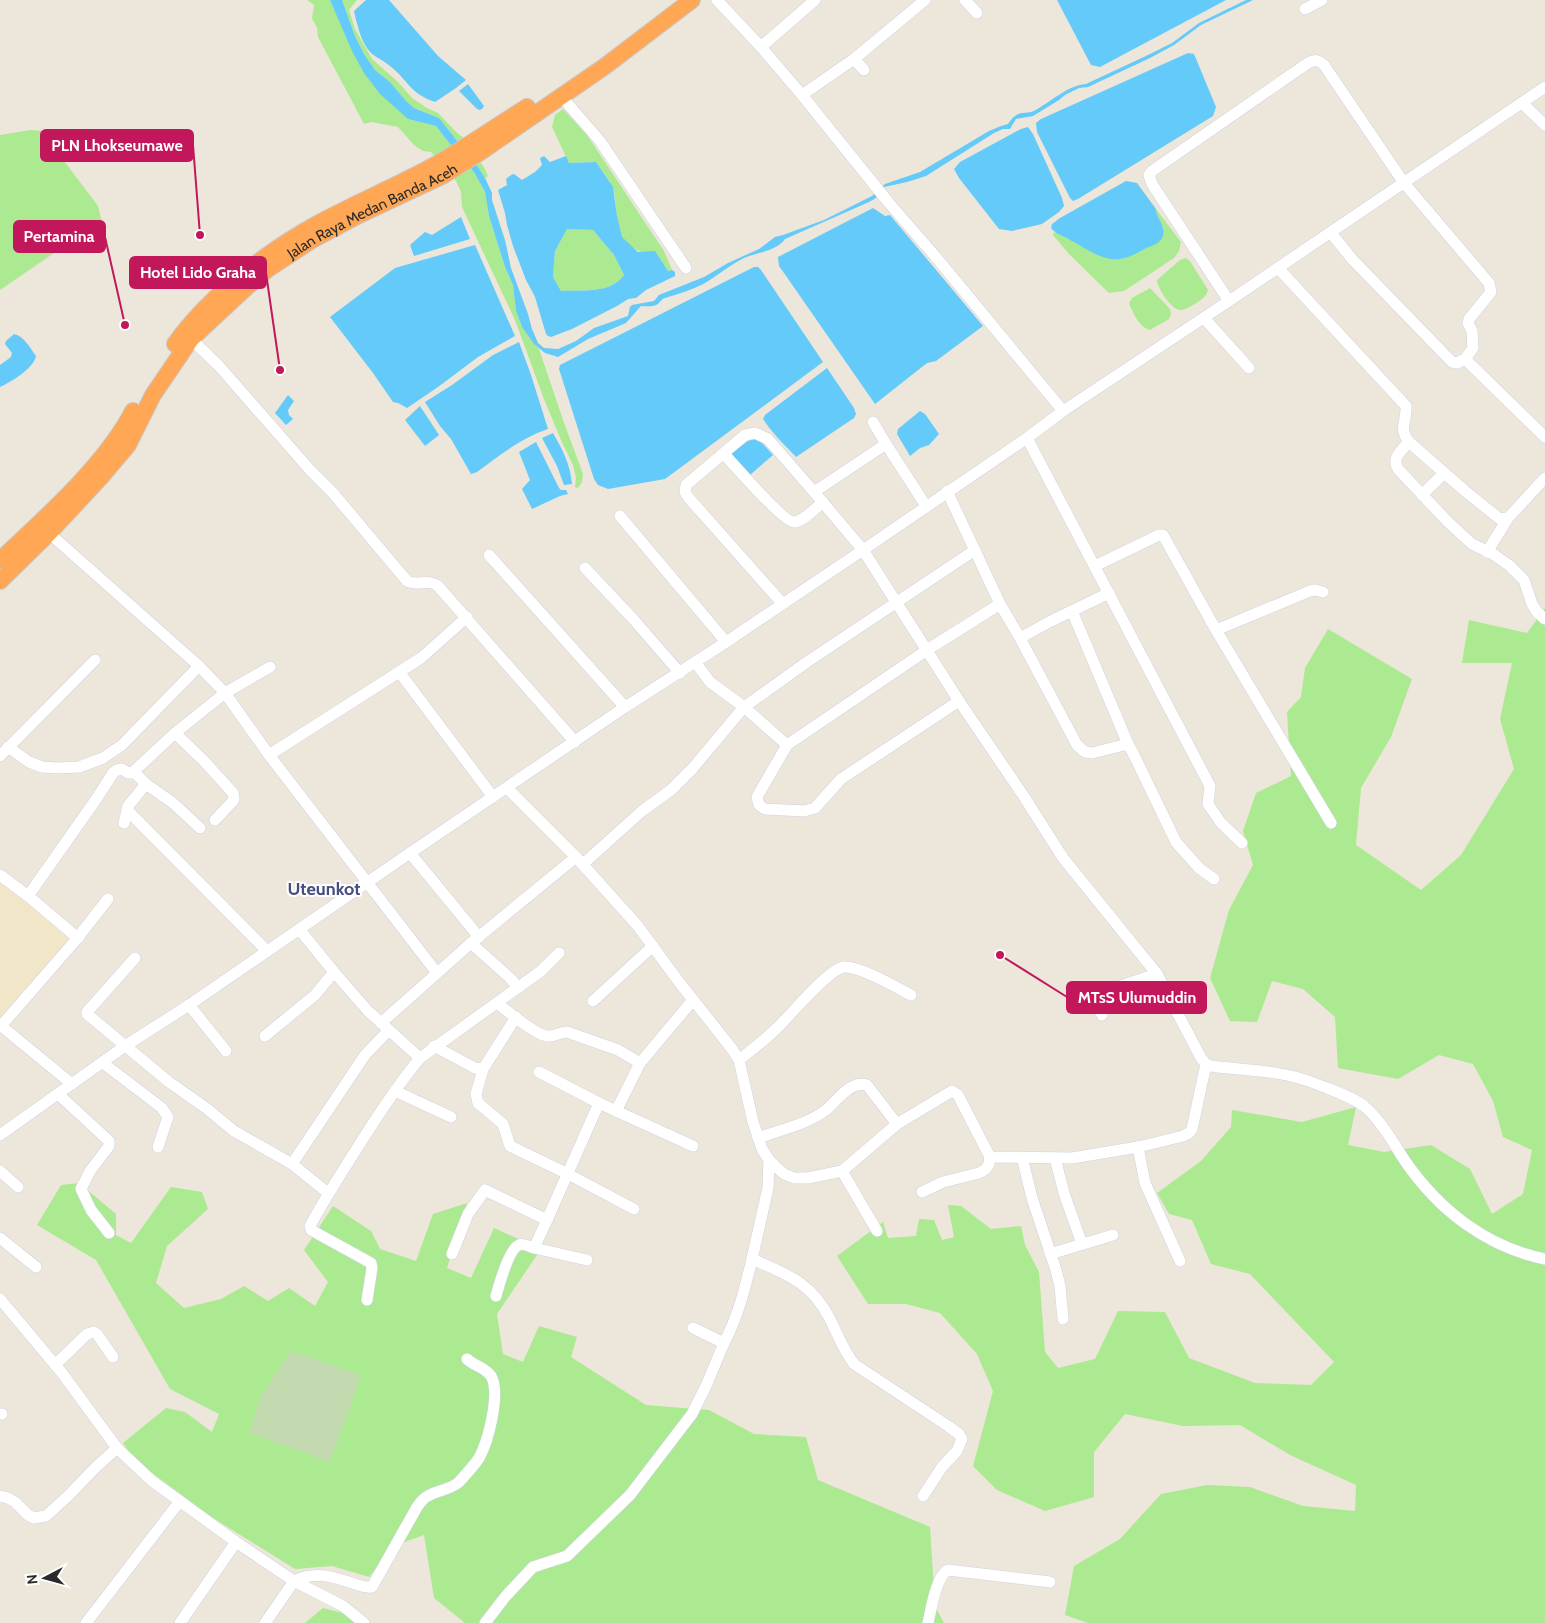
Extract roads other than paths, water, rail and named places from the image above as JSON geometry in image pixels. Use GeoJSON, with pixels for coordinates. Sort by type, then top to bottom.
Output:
{"type":"FeatureCollection","features":[{"type":"Feature","properties":{"kind":"highway","name":"Jalan Raya Medan Banda Aceh"},"geometry":{"type":"LineString","coordinates":[[475,148],[625,39],[675,0]]}},
{"type":"Feature","properties":{"kind":"highway","name":"Jalan Raya Medan Banda Aceh"},"geometry":{"type":"LineString","coordinates":[[0,560],[79,483],[127,424],[146,387],[186,328],[220,295],[272,253],[318,224],[357,210],[441,170],[561,96],[604,67],[692,0]]}},
{"type":"Feature","properties":{"kind":"highway","name":"Jalan Raya Medan Banda Aceh"},"geometry":{"type":"LineString","coordinates":[[0,581],[49,533],[128,445],[153,395],[191,339],[268,269],[357,210]]}},
{"type":"Feature","properties":{"kind":"street"},"geometry":{"type":"LineString","coordinates":[[717,0],[802,94],[888,203],[935,256],[1063,411]]}},
{"type":"Feature","properties":{"kind":"street"},"geometry":{"type":"LineString","coordinates":[[761,47],[815,0]]}},
{"type":"Feature","properties":{"kind":"street"},"geometry":{"type":"LineString","coordinates":[[802,94],[854,59],[924,0]]}},
{"type":"Feature","properties":{"kind":"street"},"geometry":{"type":"LineString","coordinates":[[966,0],[978,13]]}},
{"type":"Feature","properties":{"kind":"street"},"geometry":{"type":"LineString","coordinates":[[1305,9],[1322,0]]}},
{"type":"Feature","properties":{"kind":"street"},"geometry":{"type":"LineString","coordinates":[[854,59],[864,70]]}},
{"type":"Feature","properties":{"kind":"street"},"geometry":{"type":"LineString","coordinates":[[1230,301],[1152,184],[1149,175],[1308,63],[1316,60],[1324,65],[1408,180],[1489,283],[1491,292],[1489,296],[1469,319],[1468,323],[1472,331],[1473,348],[1465,359],[1457,363],[1452,362],[1352,258],[1331,233]]}},
{"type":"Feature","properties":{"kind":"street"},"geometry":{"type":"LineString","coordinates":[[0,1135],[125,1046],[189,1005],[625,707],[680,673],[863,550],[1027,438],[1063,411],[1230,301],[1545,87]]}},
{"type":"Feature","properties":{"kind":"street"},"geometry":{"type":"LineString","coordinates":[[561,96],[600,141],[686,268]]}},
{"type":"Feature","properties":{"kind":"street"},"geometry":{"type":"LineString","coordinates":[[1522,103],[1545,125]]}},
{"type":"Feature","properties":{"kind":"street"},"geometry":{"type":"LineString","coordinates":[[1278,268],[1406,406],[1402,428],[1403,435],[1409,442],[1465,492],[1500,518],[1508,518]]}},
{"type":"Feature","properties":{"kind":"street"},"geometry":{"type":"LineString","coordinates":[[1204,318],[1249,368]]}},
{"type":"Feature","properties":{"kind":"street"},"geometry":{"type":"LineString","coordinates":[[191,339],[219,366],[310,470],[333,493],[407,581],[411,583],[433,582],[438,586],[575,742]]}},
{"type":"Feature","properties":{"kind":"street"},"geometry":{"type":"LineString","coordinates":[[1465,359],[1545,437]]}},
{"type":"Feature","properties":{"kind":"street"},"geometry":{"type":"LineString","coordinates":[[873,422],[926,506]]}},
{"type":"Feature","properties":{"kind":"street"},"geometry":{"type":"LineString","coordinates":[[782,603],[685,492],[686,485],[745,435],[755,433],[768,440],[863,550],[959,701],[1063,858],[1157,974],[1186,1027],[1198,1054],[1206,1064],[1301,1078],[1345,1095],[1365,1107],[1385,1130],[1406,1162],[1431,1192],[1454,1215],[1476,1232],[1498,1244],[1545,1259]]}},
{"type":"Feature","properties":{"kind":"street"},"geometry":{"type":"LineString","coordinates":[[1027,438],[1210,786],[1208,804],[1221,823],[1242,843]]}},
{"type":"Feature","properties":{"kind":"street"},"geometry":{"type":"LineString","coordinates":[[1409,442],[1396,457],[1396,465],[1422,495],[1472,544],[1493,554],[1510,566],[1524,580],[1532,604],[1545,619]]}},
{"type":"Feature","properties":{"kind":"street"},"geometry":{"type":"LineString","coordinates":[[814,492],[886,444]]}},
{"type":"Feature","properties":{"kind":"street"},"geometry":{"type":"LineString","coordinates":[[724,454],[775,508],[794,522],[801,520],[823,502]]}},
{"type":"Feature","properties":{"kind":"street"},"geometry":{"type":"LineString","coordinates":[[1422,495],[1444,473]]}},
{"type":"Feature","properties":{"kind":"street"},"geometry":{"type":"LineString","coordinates":[[1487,552],[1508,518],[1545,478]]}},
{"type":"Feature","properties":{"kind":"street"},"geometry":{"type":"LineString","coordinates":[[947,491],[1000,604],[1077,745],[1084,752],[1092,753],[1128,744]]}},
{"type":"Feature","properties":{"kind":"street"},"geometry":{"type":"LineString","coordinates":[[620,516],[726,642]]}},
{"type":"Feature","properties":{"kind":"street"},"geometry":{"type":"LineString","coordinates":[[49,533],[199,666],[225,693],[269,755],[437,973]]}},
{"type":"Feature","properties":{"kind":"street"},"geometry":{"type":"LineString","coordinates":[[1095,566],[1158,535],[1163,535],[1216,630],[1331,823]]}},
{"type":"Feature","properties":{"kind":"street"},"geometry":{"type":"LineString","coordinates":[[292,1164],[385,1026],[437,973],[475,940],[642,810],[671,790],[692,769],[744,707],[807,662],[975,550]]}},
{"type":"Feature","properties":{"kind":"street"},"geometry":{"type":"LineString","coordinates":[[489,555],[625,707]]}},
{"type":"Feature","properties":{"kind":"street"},"geometry":{"type":"LineString","coordinates":[[585,568],[680,673]]}},
{"type":"Feature","properties":{"kind":"street"},"geometry":{"type":"LineString","coordinates":[[1216,630],[1310,591],[1323,592]]}},
{"type":"Feature","properties":{"kind":"street"},"geometry":{"type":"LineString","coordinates":[[1020,638],[1109,593]]}},
{"type":"Feature","properties":{"kind":"street"},"geometry":{"type":"LineString","coordinates":[[959,701],[841,779],[819,805],[808,811],[765,808],[759,805],[758,797],[787,745],[927,650],[1000,604]]}},
{"type":"Feature","properties":{"kind":"street"},"geometry":{"type":"LineString","coordinates":[[1072,612],[1128,744],[1176,842],[1199,868],[1214,879]]}},
{"type":"Feature","properties":{"kind":"street"},"geometry":{"type":"LineString","coordinates":[[269,755],[400,672],[433,648],[467,617]]}},
{"type":"Feature","properties":{"kind":"street"},"geometry":{"type":"LineString","coordinates":[[95,660],[4,751],[42,767],[56,768],[79,766],[103,758],[122,745],[199,666]]}},
{"type":"Feature","properties":{"kind":"street"},"geometry":{"type":"LineString","coordinates":[[695,662],[710,682],[744,707],[787,745]]}},
{"type":"Feature","properties":{"kind":"street"},"geometry":{"type":"LineString","coordinates":[[28,896],[115,772],[122,769],[128,773],[134,772],[175,733],[225,693],[270,667]]}},
{"type":"Feature","properties":{"kind":"street"},"geometry":{"type":"LineString","coordinates":[[400,672],[493,797]]}},
{"type":"Feature","properties":{"kind":"street"},"geometry":{"type":"LineString","coordinates":[[175,733],[233,793],[234,799],[215,820]]}},
{"type":"Feature","properties":{"kind":"street"},"geometry":{"type":"LineString","coordinates":[[134,772],[146,784],[173,803],[200,828]]}},
{"type":"Feature","properties":{"kind":"street"},"geometry":{"type":"LineString","coordinates":[[124,823],[128,806],[146,784]]}},
{"type":"Feature","properties":{"kind":"street"},"geometry":{"type":"LineString","coordinates":[[507,788],[579,860],[633,919],[732,1049],[739,1060],[748,1104],[758,1138],[769,1160],[784,1174],[794,1178],[808,1178],[842,1171],[897,1124],[952,1091],[958,1095],[990,1157],[990,1164],[979,1173],[943,1182],[922,1192]]}},
{"type":"Feature","properties":{"kind":"street"},"geometry":{"type":"LineString","coordinates":[[127,810],[267,951]]}},
{"type":"Feature","properties":{"kind":"street"},"geometry":{"type":"LineString","coordinates":[[410,853],[475,940],[518,988]]}},
{"type":"Feature","properties":{"kind":"street"},"geometry":{"type":"LineString","coordinates":[[0,875],[73,934],[79,936]]}},
{"type":"Feature","properties":{"kind":"street"},"geometry":{"type":"LineString","coordinates":[[72,1084],[0,1025],[79,936],[108,899]]}},
{"type":"Feature","properties":{"kind":"street"},"geometry":{"type":"LineString","coordinates":[[299,929],[368,1011],[420,1058]]}},
{"type":"Feature","properties":{"kind":"street"},"geometry":{"type":"LineString","coordinates":[[593,1001],[653,946]]}},
{"type":"Feature","properties":{"kind":"street"},"geometry":{"type":"LineString","coordinates":[[366,1300],[372,1268],[371,1263],[310,1229],[310,1225],[379,1112],[420,1058],[434,1046],[541,971],[559,953]]}},
{"type":"Feature","properties":{"kind":"street"},"geometry":{"type":"LineString","coordinates":[[135,958],[87,1012],[89,1016],[168,1082],[261,1148],[292,1164],[328,1194]]}},
{"type":"Feature","properties":{"kind":"street"},"geometry":{"type":"LineString","coordinates":[[739,1060],[777,1028],[806,997],[838,969],[845,967],[861,970],[911,995]]}},
{"type":"Feature","properties":{"kind":"street"},"geometry":{"type":"LineString","coordinates":[[265,1036],[315,995],[334,972]]}},
{"type":"Feature","properties":{"kind":"street"},"geometry":{"type":"LineString","coordinates":[[1102,1014],[1093,995],[1157,974]]}},
{"type":"Feature","properties":{"kind":"street"},"geometry":{"type":"LineString","coordinates":[[616,1111],[640,1063],[693,1000]]}},
{"type":"Feature","properties":{"kind":"street"},"geometry":{"type":"LineString","coordinates":[[496,1003],[540,1034],[550,1036],[567,1032],[618,1050],[640,1063]]}},
{"type":"Feature","properties":{"kind":"street"},"geometry":{"type":"LineString","coordinates":[[189,1005],[226,1051]]}},
{"type":"Feature","properties":{"kind":"street"},"geometry":{"type":"LineString","coordinates":[[516,1017],[484,1069],[476,1094],[478,1103],[503,1124],[510,1146],[634,1209]]}},
{"type":"Feature","properties":{"kind":"street"},"geometry":{"type":"LineString","coordinates":[[434,1046],[475,1068],[484,1069]]}},
{"type":"Feature","properties":{"kind":"street"},"geometry":{"type":"LineString","coordinates":[[103,1063],[162,1108],[167,1114],[168,1121],[158,1148]]}},
{"type":"Feature","properties":{"kind":"street"},"geometry":{"type":"LineString","coordinates":[[990,1157],[1072,1158],[1183,1136],[1192,1129],[1206,1064]]}},
{"type":"Feature","properties":{"kind":"street"},"geometry":{"type":"LineString","coordinates":[[539,1072],[599,1103],[693,1146]]}},
{"type":"Feature","properties":{"kind":"street"},"geometry":{"type":"LineString","coordinates":[[758,1138],[819,1114],[851,1088],[859,1084],[867,1085],[897,1124]]}},
{"type":"Feature","properties":{"kind":"street"},"geometry":{"type":"LineString","coordinates":[[395,1090],[451,1117]]}},
{"type":"Feature","properties":{"kind":"street"},"geometry":{"type":"LineString","coordinates":[[58,1094],[109,1141],[109,1146],[90,1171],[81,1189],[91,1210],[109,1233]]}},
{"type":"Feature","properties":{"kind":"street"},"geometry":{"type":"LineString","coordinates":[[534,1248],[599,1103]]}},
{"type":"Feature","properties":{"kind":"street"},"geometry":{"type":"LineString","coordinates":[[1138,1146],[1145,1183],[1180,1261]]}},
{"type":"Feature","properties":{"kind":"street"},"geometry":{"type":"LineString","coordinates":[[1022,1157],[1032,1198],[1060,1286],[1063,1319]]}},
{"type":"Feature","properties":{"kind":"street"},"geometry":{"type":"LineString","coordinates":[[1054,1158],[1082,1244]]}},
{"type":"Feature","properties":{"kind":"street"},"geometry":{"type":"LineString","coordinates":[[485,1623],[505,1597],[533,1567],[567,1556],[630,1495],[692,1414],[733,1326],[745,1290],[768,1188],[769,1160]]}},
{"type":"Feature","properties":{"kind":"street"},"geometry":{"type":"LineString","coordinates":[[0,1171],[18,1187]]}},
{"type":"Feature","properties":{"kind":"street"},"geometry":{"type":"LineString","coordinates":[[842,1171],[877,1231]]}},
{"type":"Feature","properties":{"kind":"street"},"geometry":{"type":"LineString","coordinates":[[452,1254],[468,1214],[485,1190],[547,1220]]}},
{"type":"Feature","properties":{"kind":"street"},"geometry":{"type":"LineString","coordinates":[[1050,1254],[1113,1235]]}},
{"type":"Feature","properties":{"kind":"street"},"geometry":{"type":"LineString","coordinates":[[0,1238],[36,1267]]}},
{"type":"Feature","properties":{"kind":"street"},"geometry":{"type":"LineString","coordinates":[[496,1296],[512,1253],[521,1244],[587,1260]]}},
{"type":"Feature","properties":{"kind":"street"},"geometry":{"type":"LineString","coordinates":[[752,1260],[798,1280],[824,1308],[844,1350],[854,1364],[959,1434],[962,1439],[957,1451],[942,1467],[923,1496]]}},
{"type":"Feature","properties":{"kind":"street"},"geometry":{"type":"LineString","coordinates":[[0,1299],[55,1365],[117,1448],[152,1481],[236,1542],[294,1581],[342,1606],[364,1623]]}},
{"type":"Feature","properties":{"kind":"street"},"geometry":{"type":"LineString","coordinates":[[693,1328],[724,1343]]}},
{"type":"Feature","properties":{"kind":"street"},"geometry":{"type":"LineString","coordinates":[[55,1365],[91,1332],[97,1334],[113,1357]]}},
{"type":"Feature","properties":{"kind":"street"},"geometry":{"type":"LineString","coordinates":[[265,1623],[294,1581],[309,1576],[322,1575],[368,1588],[372,1586],[417,1507],[426,1497],[450,1488],[459,1482],[479,1458],[490,1430],[495,1391],[492,1378],[485,1369],[471,1363],[467,1358]]}},
{"type":"Feature","properties":{"kind":"street"},"geometry":{"type":"LineString","coordinates":[[0,1496],[15,1502],[28,1515],[34,1518],[46,1516],[117,1448]]}},
{"type":"Feature","properties":{"kind":"street"},"geometry":{"type":"LineString","coordinates":[[86,1623],[180,1501]]}},
{"type":"Feature","properties":{"kind":"street"},"geometry":{"type":"LineString","coordinates":[[180,1623],[236,1542]]}},
{"type":"Feature","properties":{"kind":"street"},"geometry":{"type":"LineString","coordinates":[[928,1623],[939,1580],[943,1572],[948,1570],[1050,1582]]}},
{"type":"Feature","properties":{"kind":"water"},"geometry":{"type":"Polygon","coordinates":[[[330,0],[342,0],[355,36],[375,70],[390,82],[414,108],[439,118],[478,167],[492,193],[492,200],[505,240],[511,268],[538,343],[544,348],[558,349],[576,341],[594,328],[628,316],[632,305],[654,301],[659,295],[704,277],[728,263],[759,249],[775,237],[824,220],[872,196],[885,184],[920,172],[989,131],[1008,124],[1018,114],[1034,111],[1072,88],[1086,84],[1172,43],[1199,23],[1246,0],[1253,0],[1201,25],[1174,45],[1150,58],[1088,87],[1079,88],[1033,116],[1016,119],[1010,129],[1003,129],[994,133],[926,176],[884,187],[876,198],[869,202],[785,239],[776,247],[744,258],[700,285],[664,299],[654,306],[641,306],[626,323],[588,339],[558,357],[545,353],[534,344],[522,327],[516,311],[513,285],[505,267],[489,216],[485,192],[474,172],[436,126],[408,119],[380,94],[364,73],[352,51],[330,0]]]}},
{"type":"Feature","properties":{"kind":"water"},"geometry":{"type":"Polygon","coordinates":[[[366,0],[389,0],[438,56],[466,80],[435,102],[414,91],[396,71],[371,53],[365,44],[354,11],[366,0]]]}},
{"type":"Feature","properties":{"kind":"water"},"geometry":{"type":"Polygon","coordinates":[[[1057,0],[1226,0],[1100,67],[1091,65],[1057,0]]]}},
{"type":"Feature","properties":{"kind":"water"},"geometry":{"type":"Polygon","coordinates":[[[1188,53],[1194,54],[1216,107],[1213,116],[1073,201],[1037,132],[1036,123],[1041,119],[1188,53]]]}},
{"type":"Feature","properties":{"kind":"water"},"geometry":{"type":"Polygon","coordinates":[[[468,84],[484,106],[482,109],[476,108],[459,91],[468,84]]]}},
{"type":"Feature","properties":{"kind":"water"},"geometry":{"type":"Polygon","coordinates":[[[1028,127],[1033,134],[1064,206],[1042,224],[1012,231],[999,229],[954,169],[960,162],[1028,127]]]}},
{"type":"Feature","properties":{"kind":"water"},"geometry":{"type":"Polygon","coordinates":[[[544,156],[550,162],[566,156],[569,163],[596,162],[613,187],[622,237],[638,252],[655,251],[668,271],[672,270],[675,272],[675,276],[646,290],[636,298],[628,299],[572,329],[551,337],[546,334],[535,297],[526,280],[513,246],[498,190],[507,185],[506,179],[511,175],[514,174],[522,180],[535,172],[542,165],[540,158],[544,156]],[[567,229],[555,251],[553,277],[561,291],[586,291],[604,288],[618,281],[624,275],[614,255],[593,230],[567,229]]]}},
{"type":"Feature","properties":{"kind":"water"},"geometry":{"type":"Polygon","coordinates":[[[1126,181],[1137,183],[1156,209],[1163,234],[1161,240],[1153,246],[1128,257],[1110,259],[1089,251],[1051,228],[1052,224],[1060,218],[1126,181]]]}},
{"type":"Feature","properties":{"kind":"water"},"geometry":{"type":"Polygon","coordinates":[[[873,208],[885,216],[890,215],[983,326],[936,361],[927,363],[875,404],[779,266],[778,257],[873,208]]]}},
{"type":"Feature","properties":{"kind":"water"},"geometry":{"type":"Polygon","coordinates":[[[461,217],[470,239],[414,256],[410,245],[425,232],[432,235],[461,217]]]}},
{"type":"Feature","properties":{"kind":"water"},"geometry":{"type":"Polygon","coordinates":[[[475,245],[515,336],[478,357],[407,408],[393,402],[330,317],[395,268],[475,245]]]}},
{"type":"Feature","properties":{"kind":"water"},"geometry":{"type":"Polygon","coordinates":[[[754,267],[758,267],[761,270],[823,362],[665,479],[608,489],[598,485],[594,479],[559,369],[560,365],[754,267]]]}},
{"type":"Feature","properties":{"kind":"water"},"geometry":{"type":"Polygon","coordinates":[[[14,334],[24,340],[36,356],[27,370],[0,387],[0,365],[11,357],[12,353],[5,344],[14,334]]]}},
{"type":"Feature","properties":{"kind":"water"},"geometry":{"type":"Polygon","coordinates":[[[519,342],[548,429],[519,442],[477,472],[471,474],[451,439],[440,426],[425,402],[493,355],[519,342]]]}},
{"type":"Feature","properties":{"kind":"water"},"geometry":{"type":"Polygon","coordinates":[[[827,368],[854,408],[856,414],[854,418],[796,457],[774,434],[763,419],[765,415],[827,368]]]}},
{"type":"Feature","properties":{"kind":"water"},"geometry":{"type":"Polygon","coordinates":[[[288,395],[294,401],[288,410],[289,415],[293,419],[286,425],[275,413],[288,395]]]}},
{"type":"Feature","properties":{"kind":"water"},"geometry":{"type":"Polygon","coordinates":[[[420,406],[439,435],[425,446],[405,420],[420,406]]]}},
{"type":"Feature","properties":{"kind":"water"},"geometry":{"type":"Polygon","coordinates":[[[920,411],[925,414],[939,434],[929,445],[920,448],[910,456],[897,434],[898,429],[920,411]]]}},
{"type":"Feature","properties":{"kind":"water"},"geometry":{"type":"Polygon","coordinates":[[[553,433],[568,463],[572,484],[564,485],[557,466],[542,438],[553,433]]]}},
{"type":"Feature","properties":{"kind":"water"},"geometry":{"type":"Polygon","coordinates":[[[754,439],[762,443],[773,455],[750,475],[730,454],[754,439]]]}},
{"type":"Feature","properties":{"kind":"water"},"geometry":{"type":"Polygon","coordinates":[[[536,442],[559,488],[566,490],[568,494],[532,509],[522,489],[530,480],[519,452],[536,442]]]}},
{"type":"Feature","properties":{"kind":"place","name":"PLN Lhokseumawe"},"geometry":{"type":"Point","coordinates":[200,235]}},
{"type":"Feature","properties":{"kind":"place","name":"Pertamina"},"geometry":{"type":"Point","coordinates":[125,325]}},
{"type":"Feature","properties":{"kind":"place","name":"Hotel Lido Graha"},"geometry":{"type":"Point","coordinates":[280,370]}},
{"type":"Feature","properties":{"kind":"place","name":"MTsS Ulumuddin"},"geometry":{"type":"Point","coordinates":[1000,955]}},
{"type":"Feature","properties":{"kind":"district","name":"Uteunkot"},"geometry":{"type":"Point","coordinates":[324,889]}}]}
